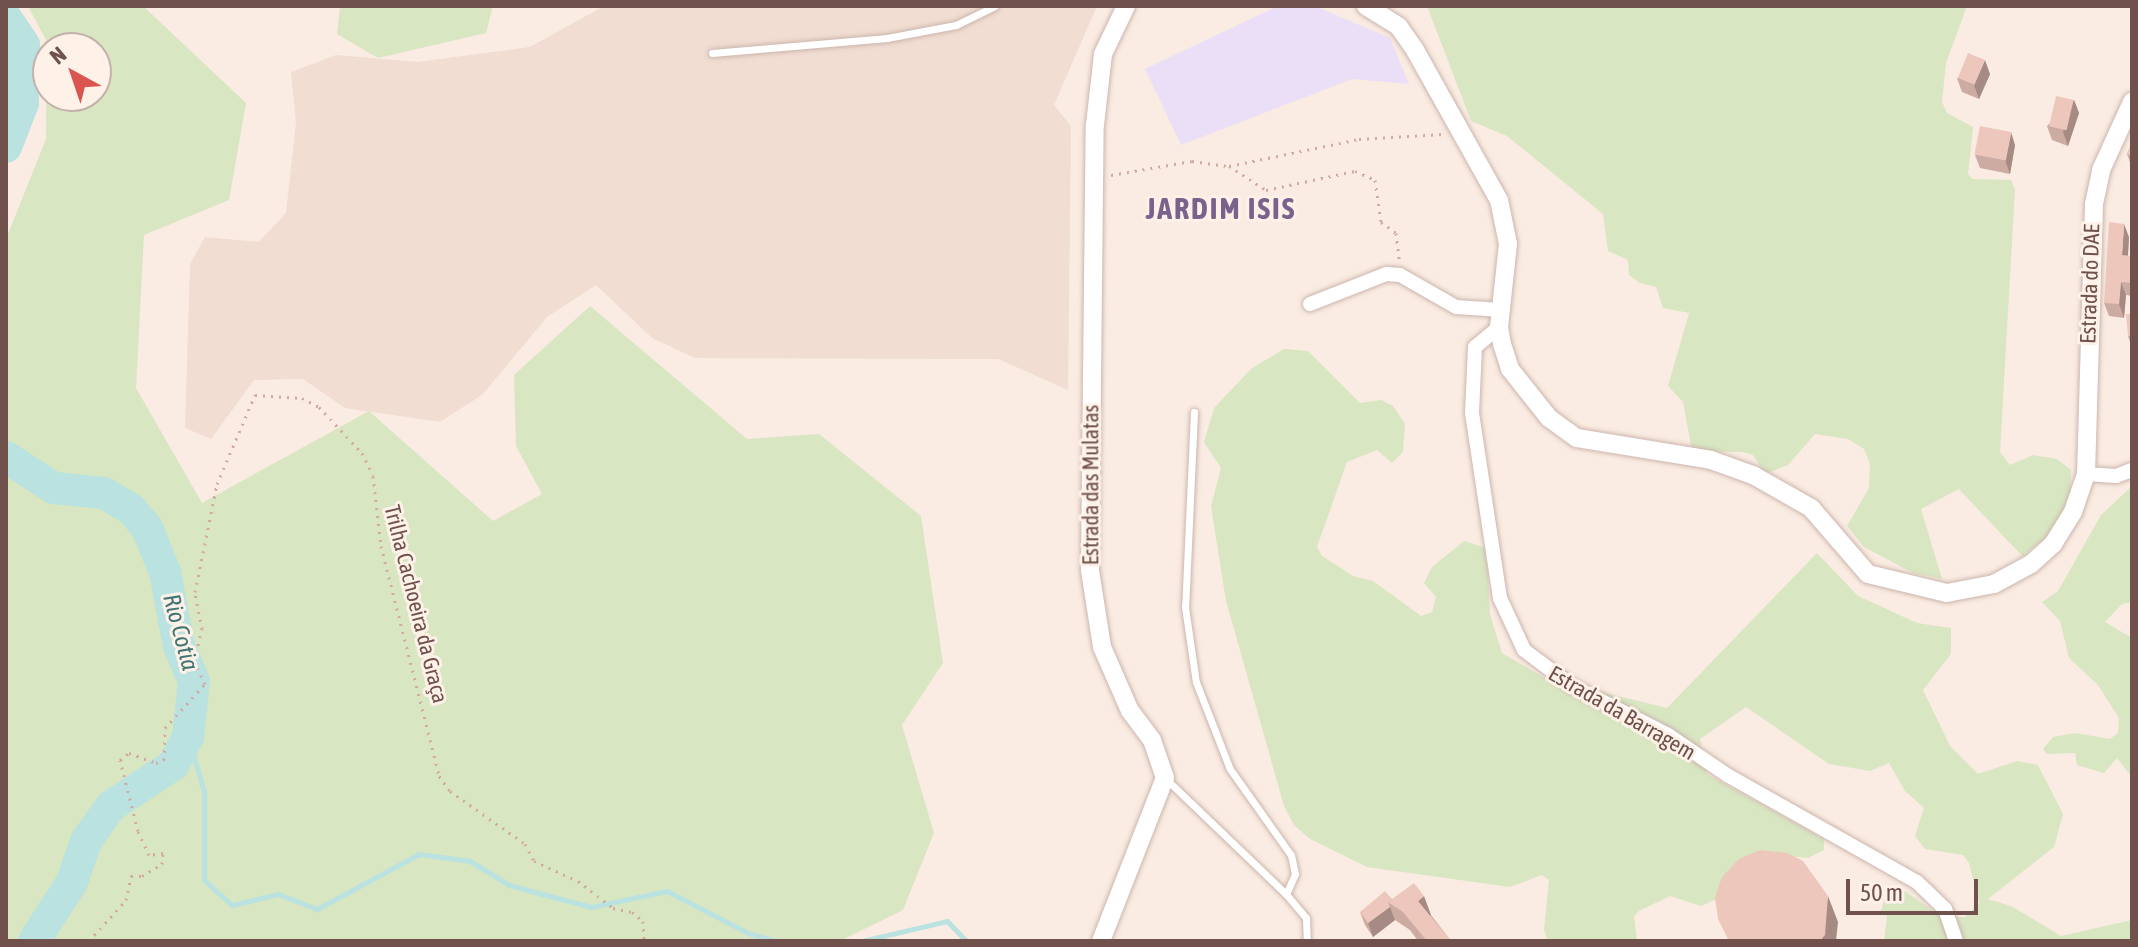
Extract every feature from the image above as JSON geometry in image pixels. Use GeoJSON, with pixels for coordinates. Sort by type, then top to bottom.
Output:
{"type":"FeatureCollection","features":[{"type":"Feature","properties":{"kind":"street","name":"Estrada das Mulatas"},"geometry":{"type":"LineString","coordinates":[[1126,6],[1103,54],[1096,178],[1090,570],[1102,647],[1130,711],[1152,740],[1165,778]]}},
{"type":"Feature","properties":{"kind":"street"},"geometry":{"type":"LineString","coordinates":[[1310,304],[1386,274],[1400,275],[1456,307],[1500,319],[1508,244],[1499,200],[1399,27],[1366,6]]}},
{"type":"Feature","properties":{"kind":"street","name":"Estrada do DAE"},"geometry":{"type":"LineString","coordinates":[[1500,319],[1510,369],[1528,396],[1564,431],[1595,442],[1711,460],[1753,475],[1811,508],[1855,563],[1886,582],[1947,593],[2015,574],[2053,544],[2073,512],[2086,474],[2094,204],[2101,170],[2132,102]]}},
{"type":"Feature","properties":{"kind":"street","name":"Estrada da Barragem"},"geometry":{"type":"LineString","coordinates":[[1500,319],[1475,347],[1472,413],[1500,598],[1524,650],[1572,686],[1668,735],[1727,775],[1917,882],[1945,909],[1956,941]]}},
{"type":"Feature","properties":{"kind":"street"},"geometry":{"type":"LineString","coordinates":[[2086,474],[2116,476],[2132,470]]}},
{"type":"Feature","properties":{"kind":"street"},"geometry":{"type":"LineString","coordinates":[[1101,941],[1165,778]]}},
{"type":"Feature","properties":{"kind":"lane"},"geometry":{"type":"LineString","coordinates":[[712,53],[887,38],[956,25],[995,6]]}},
{"type":"Feature","properties":{"kind":"lane"},"geometry":{"type":"LineString","coordinates":[[1194,412],[1185,607],[1196,682],[1230,769],[1291,855],[1295,874],[1286,894]]}},
{"type":"Feature","properties":{"kind":"lane"},"geometry":{"type":"LineString","coordinates":[[1165,778],[1286,894],[1306,918],[1307,941]]}},
{"type":"Feature","properties":{"kind":"path"},"geometry":{"type":"LineString","coordinates":[[1096,178],[1192,161],[1229,166],[1359,139],[1460,133]]}},
{"type":"Feature","properties":{"kind":"path"},"geometry":{"type":"LineString","coordinates":[[1229,166],[1266,190],[1355,171],[1375,180],[1381,222],[1396,233],[1400,275]]}},
{"type":"Feature","properties":{"kind":"path","name":"Trilha Cachoeira da Graça"},"geometry":{"type":"LineString","coordinates":[[89,941],[126,900],[131,876],[142,876],[162,864],[163,853],[149,855],[138,831],[120,760],[129,753],[156,763],[164,760],[165,728],[205,684],[194,661],[202,629],[195,592],[217,484],[255,395],[302,398],[319,407],[362,453],[373,476],[381,546],[425,703],[439,776],[450,791],[525,844],[534,861],[578,881],[613,908],[632,912],[643,921],[644,941]]}},
{"type":"Feature","properties":{"kind":"shaded area"},"geometry":{"type":"Polygon","coordinates":[[[604,6],[1097,6],[1054,105],[1071,126],[1068,390],[998,359],[695,358],[652,338],[596,285],[547,317],[482,395],[440,422],[345,408],[303,379],[254,380],[211,439],[185,428],[190,264],[205,237],[259,242],[286,213],[296,123],[291,72],[336,55],[417,62],[530,47],[604,6]]]}},
{"type":"Feature","properties":{"kind":"shaded area"},"geometry":{"type":"Polygon","coordinates":[[[1278,6],[1315,6],[1390,38],[1409,84],[1352,79],[1181,145],[1145,69],[1278,6]]]}},
{"type":"Feature","properties":{"kind":"green space"},"geometry":{"type":"Polygon","coordinates":[[[28,6],[143,6],[246,103],[229,200],[144,235],[136,388],[202,503],[369,411],[493,521],[542,494],[516,446],[514,375],[590,306],[747,439],[819,434],[921,516],[943,663],[902,725],[934,833],[903,910],[840,941],[6,941],[6,239],[46,139],[46,112],[112,112],[112,32],[42,32],[28,6]]]}},
{"type":"Feature","properties":{"kind":"green space"},"geometry":{"type":"Polygon","coordinates":[[[340,6],[493,6],[486,33],[378,58],[337,34],[340,6]]]}},
{"type":"Feature","properties":{"kind":"green space"},"geometry":{"type":"Polygon","coordinates":[[[1427,6],[1967,6],[1946,63],[1942,102],[1947,113],[1973,127],[1968,174],[1973,179],[2011,180],[2015,189],[2000,452],[2010,465],[2033,455],[2057,459],[2071,470],[2070,502],[2055,530],[2022,556],[1959,489],[1921,509],[1942,579],[1913,573],[1864,547],[1847,526],[1869,488],[1870,464],[1864,449],[1848,439],[1815,434],[1788,465],[1765,474],[1753,455],[1692,451],[1683,402],[1668,386],[1689,313],[1663,308],[1656,287],[1640,283],[1629,275],[1628,260],[1608,251],[1603,214],[1507,136],[1471,121],[1427,6]]]}},
{"type":"Feature","properties":{"kind":"green space"},"geometry":{"type":"Polygon","coordinates":[[[1284,349],[1308,351],[1360,403],[1381,400],[1393,406],[1405,424],[1403,452],[1392,463],[1377,450],[1347,462],[1317,547],[1322,556],[1353,576],[1373,581],[1421,616],[1432,612],[1436,597],[1424,583],[1432,567],[1464,541],[1486,548],[1490,614],[1502,653],[1545,678],[1667,708],[1817,553],[1858,596],[1917,623],[1951,628],[1951,654],[1923,690],[1950,746],[1978,774],[2017,761],[2038,765],[2063,814],[2054,847],[1988,899],[2011,906],[2061,936],[2132,920],[2132,941],[1884,941],[1887,916],[1881,911],[1886,894],[1902,889],[1943,918],[1965,917],[1979,903],[1969,863],[1963,855],[1925,849],[1915,836],[1924,808],[1905,791],[1889,763],[1870,771],[1829,764],[1746,707],[1700,739],[1707,774],[1824,839],[1824,850],[1808,858],[1763,854],[1724,896],[1701,906],[1670,896],[1639,911],[1634,916],[1637,941],[1548,941],[1544,930],[1549,880],[1542,875],[1510,887],[1367,867],[1310,839],[1294,825],[1284,806],[1226,601],[1211,506],[1221,468],[1204,442],[1214,408],[1252,368],[1284,349]]]}},
{"type":"Feature","properties":{"kind":"green space"},"geometry":{"type":"Polygon","coordinates":[[[2132,486],[2132,602],[2122,604],[2105,622],[2132,638],[2132,777],[2117,758],[2104,773],[2077,765],[2075,753],[2047,754],[2043,749],[2053,737],[2075,733],[2110,739],[2118,733],[2119,718],[2098,685],[2069,658],[2060,621],[2042,602],[2058,591],[2101,515],[2132,486]]]}},
{"type":"Feature","properties":{"kind":"building"},"geometry":{"type":"Polygon","coordinates":[[[1968,53],[1985,60],[1975,85],[1958,78],[1968,53]]]}},
{"type":"Feature","properties":{"kind":"building"},"geometry":{"type":"Polygon","coordinates":[[[2056,96],[2074,100],[2067,130],[2049,126],[2056,96]]]}},
{"type":"Feature","properties":{"kind":"building"},"geometry":{"type":"Polygon","coordinates":[[[1980,126],[2011,132],[2006,161],[1974,154],[1980,126]]]}},
{"type":"Feature","properties":{"kind":"building"},"geometry":{"type":"Polygon","coordinates":[[[2109,222],[2124,224],[2122,255],[2132,256],[2132,283],[2121,282],[2119,304],[2104,303],[2109,222]]]}},
{"type":"Feature","properties":{"kind":"building"},"geometry":{"type":"Polygon","coordinates":[[[2126,314],[2132,314],[2132,336],[2128,336],[2126,314]]]}},
{"type":"Feature","properties":{"kind":"building"},"geometry":{"type":"Polygon","coordinates":[[[1760,850],[1787,853],[1803,861],[1828,896],[1825,935],[1820,941],[1729,941],[1718,919],[1715,897],[1722,877],[1739,859],[1760,850]]]}},
{"type":"Feature","properties":{"kind":"building"},"geometry":{"type":"Polygon","coordinates":[[[1414,883],[1424,896],[1418,901],[1451,941],[1427,941],[1403,912],[1388,902],[1414,883]]]}},
{"type":"Feature","properties":{"kind":"building"},"geometry":{"type":"Polygon","coordinates":[[[1385,891],[1392,899],[1388,902],[1390,907],[1368,923],[1360,912],[1385,891]]]}},
{"type":"Feature","properties":{"kind":"waterway","name":"Rio Cotia"},"geometry":{"type":"LineString","coordinates":[[6,18],[24,45],[23,103],[6,147]]}},
{"type":"Feature","properties":{"kind":"waterway","name":"Rio Cotia"},"geometry":{"type":"LineString","coordinates":[[6,457],[54,488],[104,493],[131,509],[147,528],[165,572],[179,646],[194,682],[188,737],[173,765],[111,806],[86,841],[72,882],[34,941]]}},
{"type":"Feature","properties":{"kind":"waterway"},"geometry":{"type":"LineString","coordinates":[[188,737],[204,792],[204,880],[232,905],[278,894],[317,909],[419,854],[470,861],[509,885],[591,907],[667,891],[748,933],[776,941]]}},
{"type":"Feature","properties":{"kind":"waterway"},"geometry":{"type":"LineString","coordinates":[[862,941],[947,921],[966,941]]}},
{"type":"Feature","properties":{"kind":"district","name":"JARDIM ISIS"},"geometry":{"type":"Point","coordinates":[1221,208]}}]}
